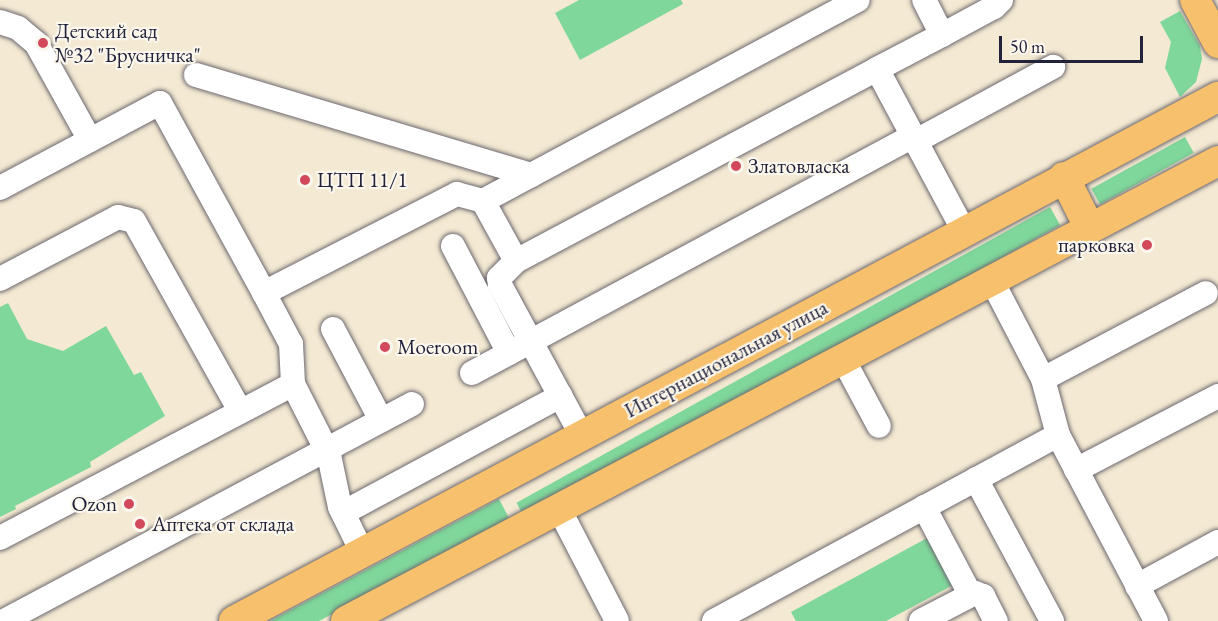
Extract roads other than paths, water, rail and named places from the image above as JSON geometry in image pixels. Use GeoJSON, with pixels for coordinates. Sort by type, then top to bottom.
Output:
{"type":"FeatureCollection","features":[{"type":"Feature","properties":{"kind":"main road"},"geometry":{"type":"LineString","coordinates":[[1195,0],[1218,43]]}},
{"type":"Feature","properties":{"kind":"main road","name":"Интернациональная улица"},"geometry":{"type":"LineString","coordinates":[[234,621],[1218,97]]}},
{"type":"Feature","properties":{"kind":"main road"},"geometry":{"type":"LineString","coordinates":[[346,621],[842,357],[1218,161]]}},
{"type":"Feature","properties":{"kind":"main road"},"geometry":{"type":"LineString","coordinates":[[1064,177],[1089,227]]}},
{"type":"Feature","properties":{"kind":"lane"},"geometry":{"type":"LineString","coordinates":[[264,293],[457,194],[483,201],[858,0]]}},
{"type":"Feature","properties":{"kind":"lane"},"geometry":{"type":"LineString","coordinates":[[924,0],[942,35]]}},
{"type":"Feature","properties":{"kind":"lane"},"geometry":{"type":"LineString","coordinates":[[582,436],[500,285],[499,278],[516,261],[942,35],[994,7],[1001,0]]}},
{"type":"Feature","properties":{"kind":"lane"},"geometry":{"type":"LineString","coordinates":[[0,22],[18,28],[36,43],[90,140]]}},
{"type":"Feature","properties":{"kind":"lane"},"geometry":{"type":"LineString","coordinates":[[472,373],[914,138],[1053,67]]}},
{"type":"Feature","properties":{"kind":"lane"},"geometry":{"type":"LineString","coordinates":[[877,69],[964,231]]}},
{"type":"Feature","properties":{"kind":"lane"},"geometry":{"type":"LineString","coordinates":[[196,75],[531,175]]}},
{"type":"Feature","properties":{"kind":"lane"},"geometry":{"type":"LineString","coordinates":[[0,188],[160,103],[291,344],[293,384],[327,449],[343,513],[362,552]]}},
{"type":"Feature","properties":{"kind":"lane"},"geometry":{"type":"LineString","coordinates":[[457,194],[468,156]]}},
{"type":"Feature","properties":{"kind":"lane"},"geometry":{"type":"LineString","coordinates":[[483,201],[516,261]]}},
{"type":"Feature","properties":{"kind":"lane"},"geometry":{"type":"LineString","coordinates":[[0,279],[118,217],[134,221],[240,411]]}},
{"type":"Feature","properties":{"kind":"lane"},"geometry":{"type":"LineString","coordinates":[[453,246],[509,353]]}},
{"type":"Feature","properties":{"kind":"lane"},"geometry":{"type":"LineString","coordinates":[[991,279],[1043,379],[1058,435],[1156,621]]}},
{"type":"Feature","properties":{"kind":"lane"},"geometry":{"type":"LineString","coordinates":[[1043,379],[1206,293]]}},
{"type":"Feature","properties":{"kind":"lane"},"geometry":{"type":"LineString","coordinates":[[333,329],[381,420]]}},
{"type":"Feature","properties":{"kind":"lane"},"geometry":{"type":"LineString","coordinates":[[842,357],[879,426]]}},
{"type":"Feature","properties":{"kind":"lane"},"geometry":{"type":"LineString","coordinates":[[0,538],[293,384]]}},
{"type":"Feature","properties":{"kind":"lane"},"geometry":{"type":"LineString","coordinates":[[343,513],[560,396]]}},
{"type":"Feature","properties":{"kind":"lane"},"geometry":{"type":"LineString","coordinates":[[1076,470],[1218,396]]}},
{"type":"Feature","properties":{"kind":"lane"},"geometry":{"type":"LineString","coordinates":[[4,621],[412,404]]}},
{"type":"Feature","properties":{"kind":"lane"},"geometry":{"type":"LineString","coordinates":[[714,621],[1058,435]]}},
{"type":"Feature","properties":{"kind":"lane"},"geometry":{"type":"LineString","coordinates":[[976,479],[1052,621]]}},
{"type":"Feature","properties":{"kind":"lane"},"geometry":{"type":"LineString","coordinates":[[558,507],[617,621]]}},
{"type":"Feature","properties":{"kind":"lane"},"geometry":{"type":"LineString","coordinates":[[924,507],[970,594]]}},
{"type":"Feature","properties":{"kind":"lane"},"geometry":{"type":"LineString","coordinates":[[1137,586],[1218,542]]}},
{"type":"Feature","properties":{"kind":"lane"},"geometry":{"type":"LineString","coordinates":[[928,619],[975,593],[982,596],[996,621]]}},
{"type":"Feature","properties":{"kind":"place","name":"Детский сад №32 \"Брусничка\""},"geometry":{"type":"Point","coordinates":[43,43]}},
{"type":"Feature","properties":{"kind":"place","name":"Златовласка"},"geometry":{"type":"Point","coordinates":[736,166]}},
{"type":"Feature","properties":{"kind":"place","name":"ЦТП 11/1"},"geometry":{"type":"Point","coordinates":[305,180]}},
{"type":"Feature","properties":{"kind":"place","name":"парковка"},"geometry":{"type":"Point","coordinates":[1147,245]}},
{"type":"Feature","properties":{"kind":"place","name":"Moeroom"},"geometry":{"type":"Point","coordinates":[385,347]}},
{"type":"Feature","properties":{"kind":"place","name":"Ozon"},"geometry":{"type":"Point","coordinates":[129,504]}},
{"type":"Feature","properties":{"kind":"place","name":"Аптека от склада"},"geometry":{"type":"Point","coordinates":[140,524]}}]}
